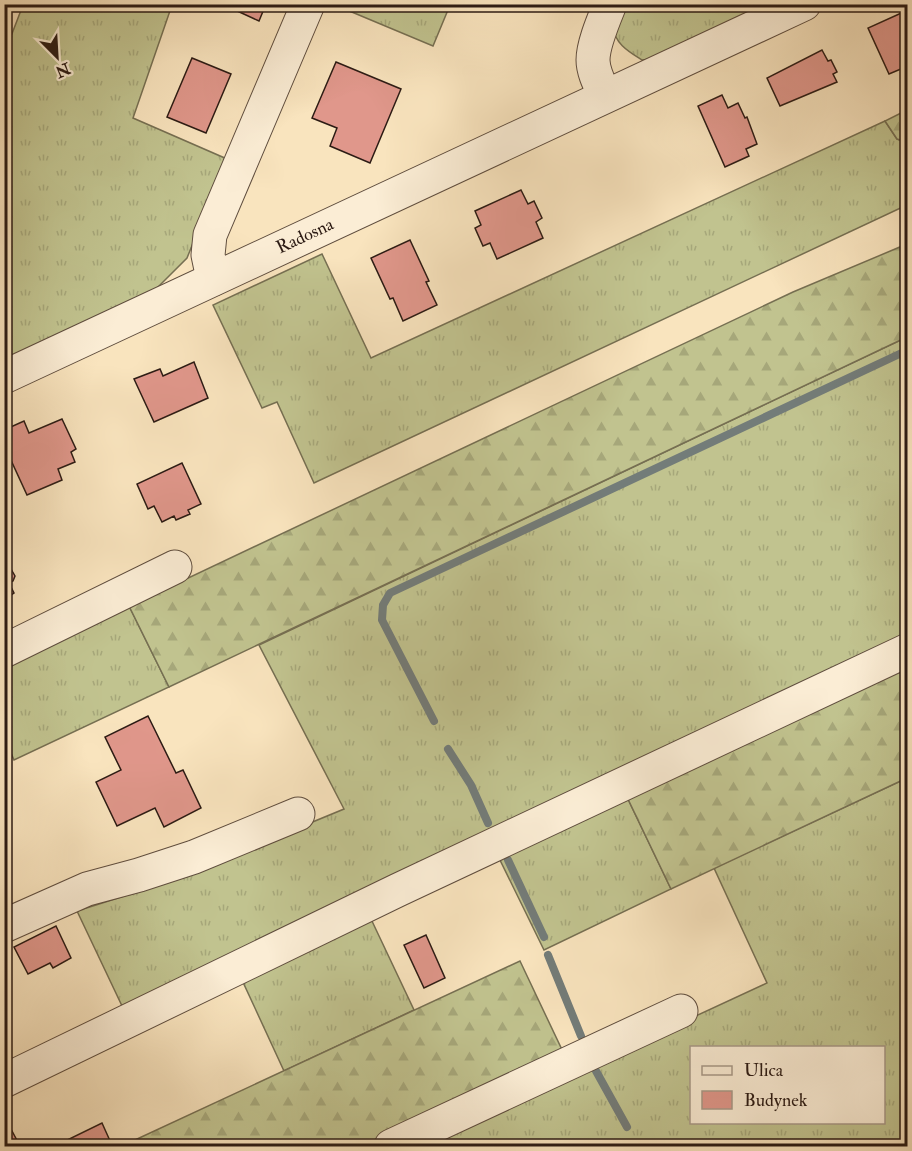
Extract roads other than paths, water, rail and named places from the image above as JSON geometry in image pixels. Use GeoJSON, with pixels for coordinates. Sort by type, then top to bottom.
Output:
{"type":"FeatureCollection","features":[{"type":"Feature","properties":{"kind":"street"},"geometry":{"type":"LineString","coordinates":[[213,279],[208,255],[210,235],[308,4]]}},
{"type":"Feature","properties":{"kind":"street"},"geometry":{"type":"LineString","coordinates":[[605,96],[596,75],[593,59],[603,20],[610,4]]}},
{"type":"Feature","properties":{"kind":"street","name":"Radosna"},"geometry":{"type":"LineString","coordinates":[[4,377],[804,4]]}},
{"type":"Feature","properties":{"kind":"street"},"geometry":{"type":"LineString","coordinates":[[4,651],[175,567]]}},
{"type":"Feature","properties":{"kind":"street"},"geometry":{"type":"LineString","coordinates":[[4,1081],[398,890],[908,650]]}},
{"type":"Feature","properties":{"kind":"street"},"geometry":{"type":"LineString","coordinates":[[4,926],[87,889],[194,857],[298,814]]}},
{"type":"Feature","properties":{"kind":"street"},"geometry":{"type":"LineString","coordinates":[[392,1146],[681,1011]]}},
{"type":"Feature","properties":{"kind":"waterway"},"geometry":{"type":"LineString","coordinates":[[434,721],[382,620],[383,605],[390,593],[908,350]]}},
{"type":"Feature","properties":{"kind":"waterway"},"geometry":{"type":"LineString","coordinates":[[448,749],[471,785],[488,823]]}},
{"type":"Feature","properties":{"kind":"waterway"},"geometry":{"type":"LineString","coordinates":[[508,860],[544,937]]}},
{"type":"Feature","properties":{"kind":"waterway"},"geometry":{"type":"LineString","coordinates":[[548,955],[581,1036]]}},
{"type":"Feature","properties":{"kind":"waterway"},"geometry":{"type":"LineString","coordinates":[[596,1071],[627,1127]]}}]}
